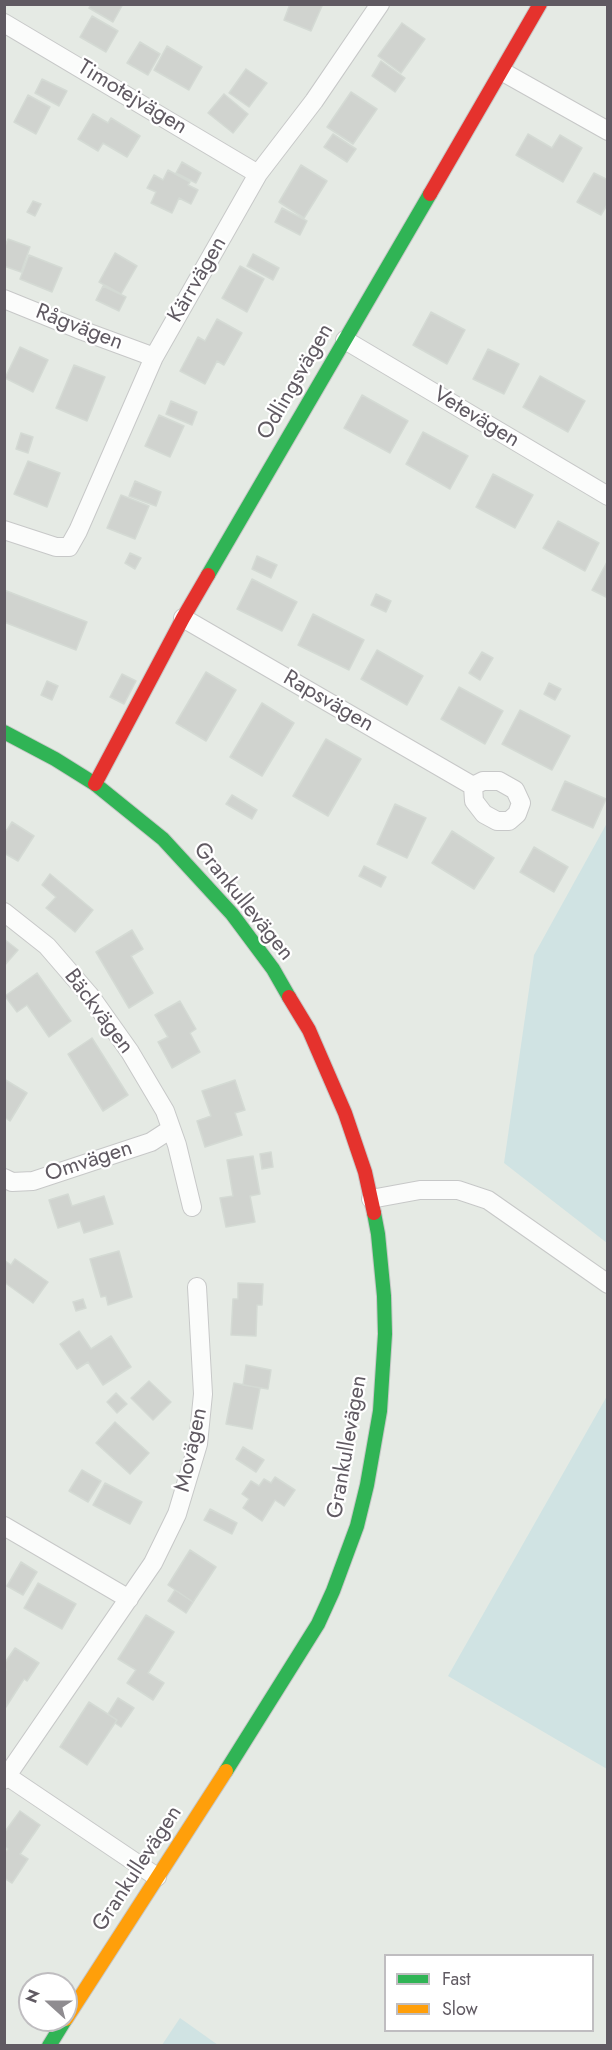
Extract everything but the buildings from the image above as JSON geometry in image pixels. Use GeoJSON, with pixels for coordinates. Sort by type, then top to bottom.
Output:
{"type":"FeatureCollection","features":[{"type":"Feature","properties":{"kind":"street","name":"Kärrvägen"},"geometry":{"type":"LineString","coordinates":[[4,530],[56,547],[69,547],[154,357],[258,174],[314,101],[380,4]]}},
{"type":"Feature","properties":{"kind":"street","name":"Odlingsvägen"},"geometry":{"type":"LineString","coordinates":[[95,784],[183,618],[503,72],[540,4]]}},
{"type":"Feature","properties":{"kind":"street","name":"Timotejvägen"},"geometry":{"type":"LineString","coordinates":[[4,23],[258,174]]}},
{"type":"Feature","properties":{"kind":"street"},"geometry":{"type":"LineString","coordinates":[[503,72],[608,131]]}},
{"type":"Feature","properties":{"kind":"street","name":"Rågvägen"},"geometry":{"type":"LineString","coordinates":[[4,299],[154,357]]}},
{"type":"Feature","properties":{"kind":"street","name":"Vetevägen"},"geometry":{"type":"LineString","coordinates":[[345,340],[608,496]]}},
{"type":"Feature","properties":{"kind":"street","name":"Rapsvägen"},"geometry":{"type":"LineString","coordinates":[[183,618],[473,786]]}},
{"type":"Feature","properties":{"kind":"street","name":"Grankullevägen"},"geometry":{"type":"LineString","coordinates":[[4,732],[55,759],[95,784],[163,839],[232,914],[273,969],[309,1030],[345,1113],[365,1172],[371,1199],[378,1234],[384,1296],[385,1335],[380,1411],[357,1526],[333,1591],[318,1624],[230,1766],[78,2001]]}},
{"type":"Feature","properties":{"kind":"street","name":"Bäckvägen"},"geometry":{"type":"LineString","coordinates":[[4,912],[47,946],[91,997],[130,1052],[165,1111],[177,1145],[192,1207]]}},
{"type":"Feature","properties":{"kind":"street","name":"Omvägen"},"geometry":{"type":"LineString","coordinates":[[4,1178],[12,1182],[33,1181],[151,1142],[171,1129]]}},
{"type":"Feature","properties":{"kind":"street"},"geometry":{"type":"LineString","coordinates":[[371,1199],[420,1190],[458,1190],[488,1200],[608,1284]]}},
{"type":"Feature","properties":{"kind":"street","name":"Movägen"},"geometry":{"type":"LineString","coordinates":[[5,1776],[153,1563],[177,1514],[198,1444],[203,1394],[197,1287]]}},
{"type":"Feature","properties":{"kind":"street"},"geometry":{"type":"LineString","coordinates":[[4,1526],[129,1599]]}},
{"type":"Feature","properties":{"kind":"street"},"geometry":{"type":"LineString","coordinates":[[5,1776],[157,1877]]}},
{"type":"Feature","properties":{"kind":"street","name":"Grankullevägen"},"geometry":{"type":"LineString","coordinates":[[49,2046],[58,2032]]}},
{"type":"Feature","properties":{"kind":"shaded area"},"geometry":{"type":"Polygon","coordinates":[[[607,823],[607,1243],[504,1163],[534,955],[607,823]]]}},
{"type":"Feature","properties":{"kind":"shaded area"},"geometry":{"type":"Polygon","coordinates":[[[607,1396],[607,1769],[448,1676],[607,1396]]]}},
{"type":"Feature","properties":{"kind":"shaded area"},"geometry":{"type":"Polygon","coordinates":[[[180,2018],[218,2045],[162,2045],[180,2018]]]}},
{"type":"Feature","properties":{"kind":"traffic: fast"},"geometry":{"type":"LineString","coordinates":[[208,575],[430,194]]}},
{"type":"Feature","properties":{"kind":"traffic: fast"},"geometry":{"type":"LineString","coordinates":[[4,732],[55,759],[95,784],[163,839],[232,914],[273,969],[289,997]]}},
{"type":"Feature","properties":{"kind":"traffic: fast"},"geometry":{"type":"LineString","coordinates":[[226,1771],[318,1624],[357,1526],[380,1411],[385,1334],[384,1296],[374,1213]]}},
{"type":"Feature","properties":{"kind":"traffic: fast"},"geometry":{"type":"LineString","coordinates":[[49,2046],[58,2032]]}},
{"type":"Feature","properties":{"kind":"traffic: slow"},"geometry":{"type":"LineString","coordinates":[[78,2000],[226,1771]]}},
{"type":"Feature","properties":{"kind":"traffic: jam"},"geometry":{"type":"LineString","coordinates":[[430,194],[540,4]]}},
{"type":"Feature","properties":{"kind":"traffic: jam"},"geometry":{"type":"LineString","coordinates":[[95,784],[208,575]]}},
{"type":"Feature","properties":{"kind":"traffic: jam"},"geometry":{"type":"LineString","coordinates":[[289,997],[309,1030],[345,1113],[365,1172],[374,1213]]}}]}
